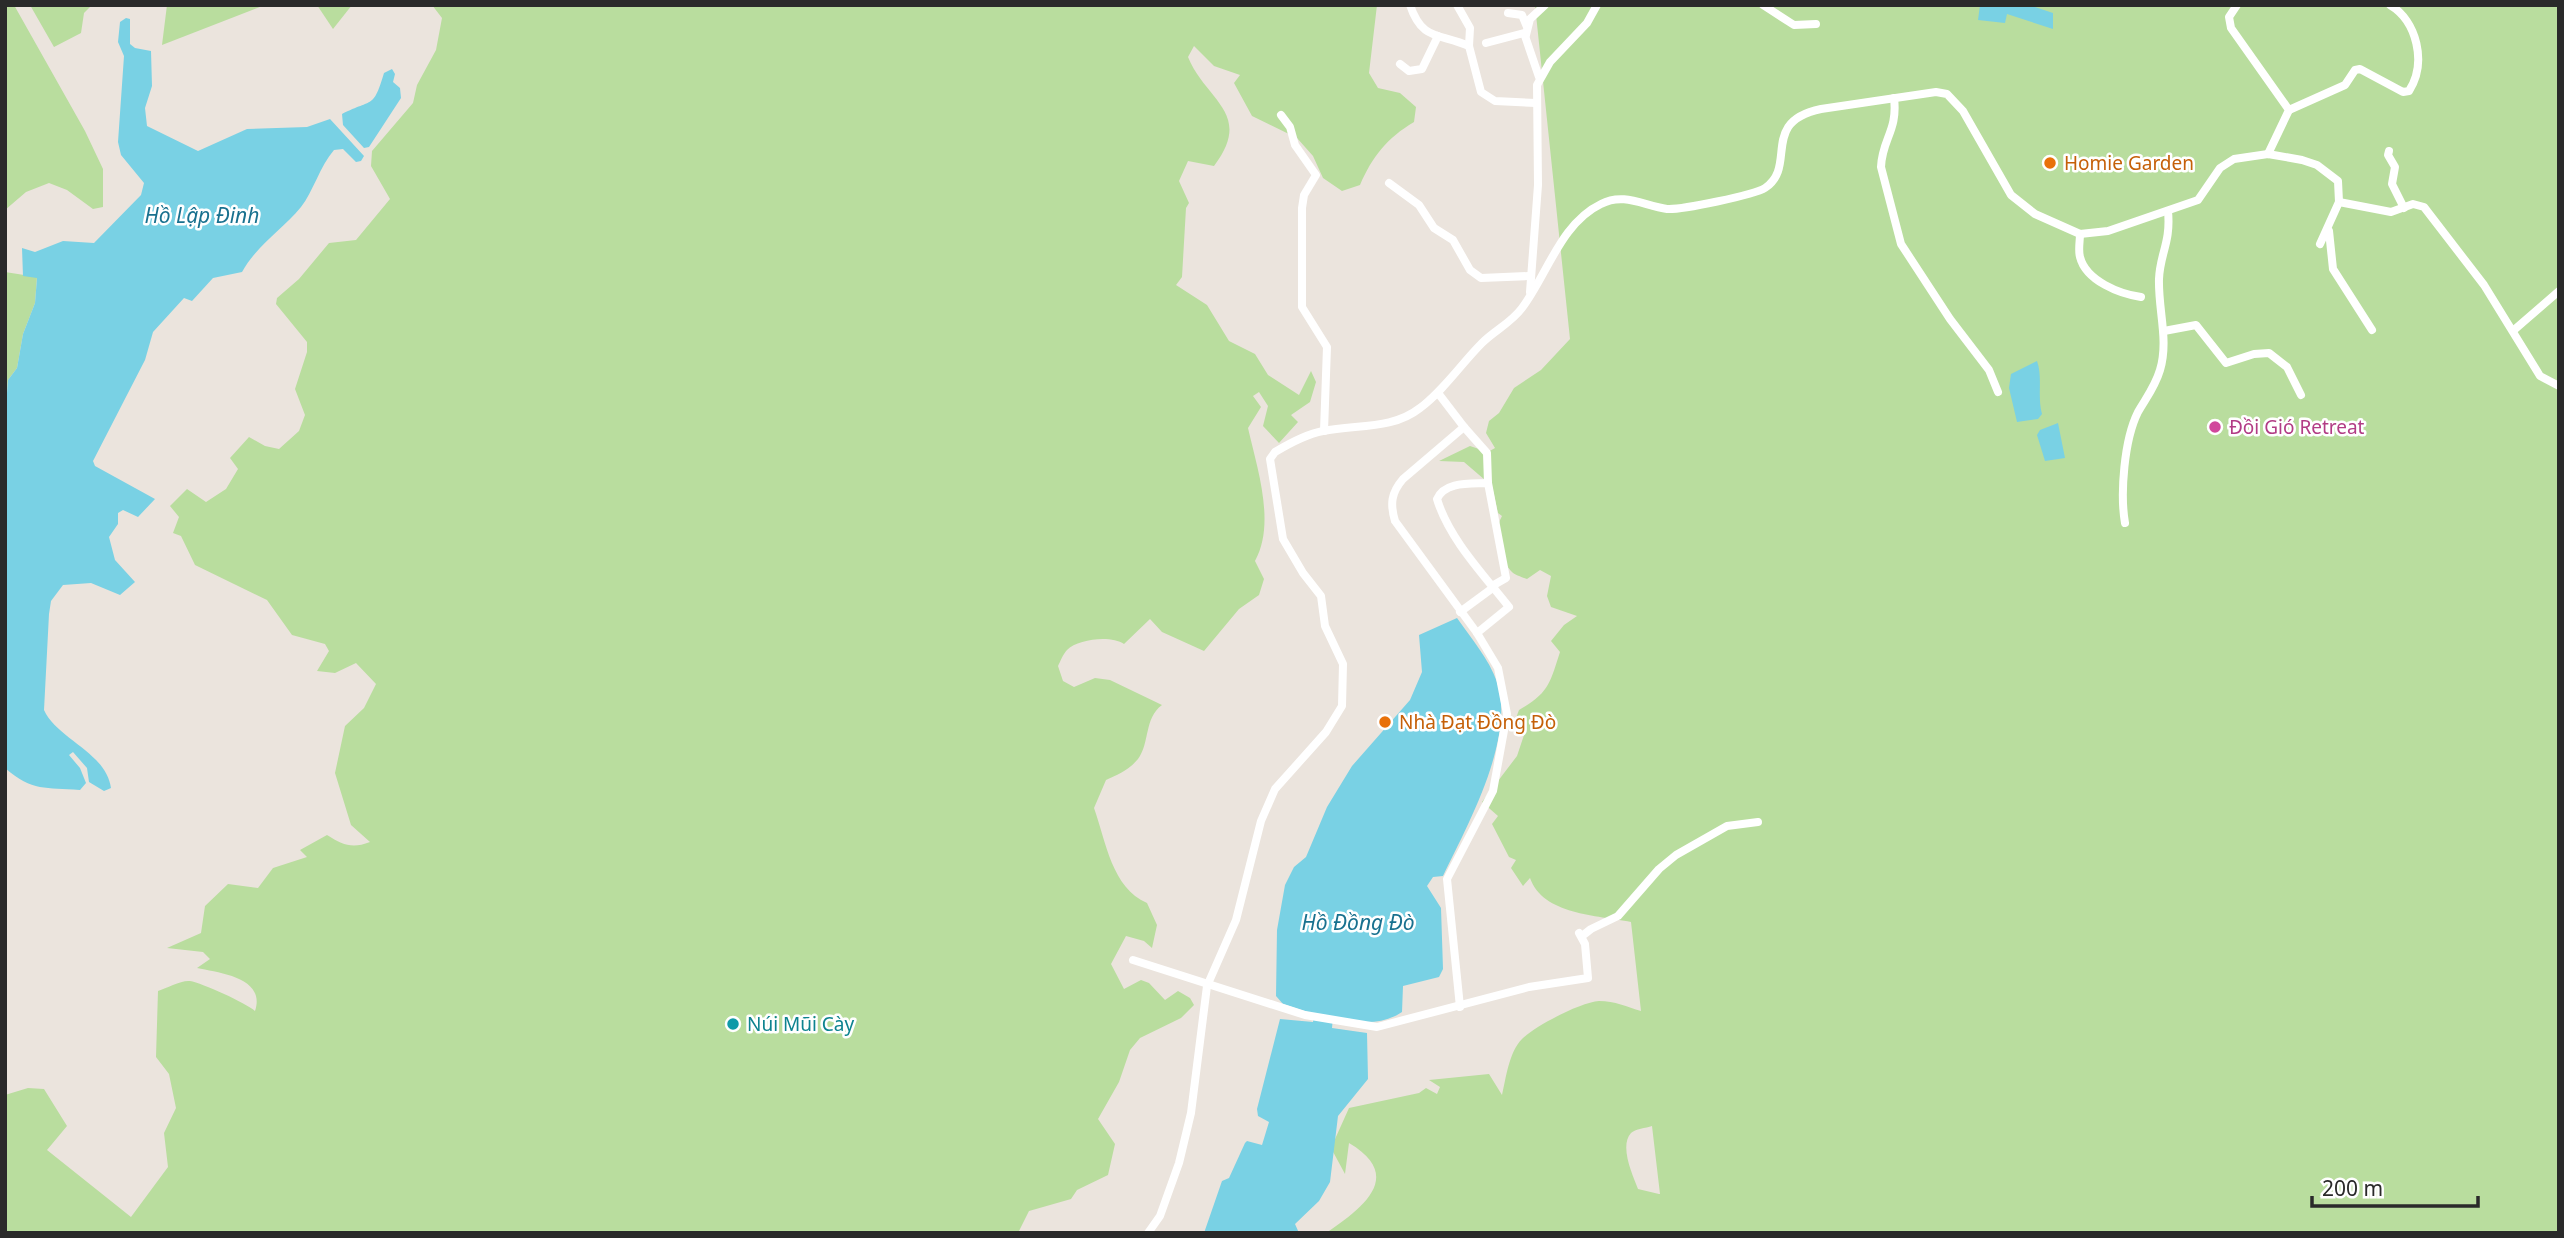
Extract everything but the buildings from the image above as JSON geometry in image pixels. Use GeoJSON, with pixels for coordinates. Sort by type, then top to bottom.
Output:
{"type":"FeatureCollection","features":[{"type":"Feature","properties":{"kind":"street"},"geometry":{"type":"LineString","coordinates":[[1409,5],[1419,27],[1469,46]]}},
{"type":"Feature","properties":{"kind":"street"},"geometry":{"type":"LineString","coordinates":[[1457,5],[1470,28],[1469,46],[1481,92],[1495,101],[1536,103]]}},
{"type":"Feature","properties":{"kind":"street"},"geometry":{"type":"LineString","coordinates":[[1486,43],[1527,31],[1545,5]]}},
{"type":"Feature","properties":{"kind":"street"},"geometry":{"type":"LineString","coordinates":[[1539,76],[1562,47],[1587,23],[1597,5]]}},
{"type":"Feature","properties":{"kind":"street"},"geometry":{"type":"LineString","coordinates":[[1763,5],[1794,25],[1815,23]]}},
{"type":"Feature","properties":{"kind":"street"},"geometry":{"type":"LineString","coordinates":[[2237,5],[2229,17],[2231,28],[2289,110]]}},
{"type":"Feature","properties":{"kind":"street"},"geometry":{"type":"LineString","coordinates":[[2268,154],[2289,110],[2345,85],[2355,70],[2360,69],[2403,92],[2409,91],[2417,57],[2415,36],[2407,17],[2390,6]]}},
{"type":"Feature","properties":{"kind":"street"},"geometry":{"type":"LineString","coordinates":[[1508,13],[1522,15],[1531,58],[1539,76],[1536,103],[1538,186],[1529,276],[1530,295]]}},
{"type":"Feature","properties":{"kind":"street"},"geometry":{"type":"LineString","coordinates":[[1399,64],[1409,71],[1422,69],[1438,36]]}},
{"type":"Feature","properties":{"kind":"street"},"geometry":{"type":"LineString","coordinates":[[1148,1233],[1169,1196],[1187,1133],[1207,986],[1236,920],[1253,849],[1271,797],[1326,732],[1342,706],[1342,664],[1325,626],[1321,596],[1303,573],[1283,539],[1270,459],[1285,446],[1324,431],[1397,422],[1438,393],[1483,341],[1515,316],[1548,261],[1574,225],[1592,208],[1614,198],[1671,209],[1687,208],[1764,189],[1775,175],[1785,130],[1798,117],[1821,109],[1936,92],[1947,94],[1967,118],[2011,195],[2035,214],[2080,234],[2108,231],[2197,200],[2226,163],[2268,154],[2302,160],[2334,176],[2338,181],[2339,202],[2329,231],[2320,244]]}},
{"type":"Feature","properties":{"kind":"street"},"geometry":{"type":"LineString","coordinates":[[1894,98],[1896,121],[1881,156],[1881,167],[1901,244],[1950,319],[1989,370],[1998,392]]}},
{"type":"Feature","properties":{"kind":"street"},"geometry":{"type":"LineString","coordinates":[[1281,115],[1290,127],[1295,145],[1316,175],[1304,195],[1302,208],[1300,295],[1304,314],[1327,347],[1324,431]]}},
{"type":"Feature","properties":{"kind":"street"},"geometry":{"type":"LineString","coordinates":[[2389,151],[2388,155],[2395,171],[2392,184],[2404,208]]}},
{"type":"Feature","properties":{"kind":"street"},"geometry":{"type":"LineString","coordinates":[[1389,183],[1419,205],[1434,228],[1453,240],[1474,275],[1481,278],[1529,276]]}},
{"type":"Feature","properties":{"kind":"street"},"geometry":{"type":"LineString","coordinates":[[2339,202],[2391,212],[2413,204],[2424,207],[2475,272],[2514,330],[2540,376],[2559,386]]}},
{"type":"Feature","properties":{"kind":"street"},"geometry":{"type":"LineString","coordinates":[[2126,523],[2123,486],[2131,436],[2137,414],[2154,388],[2161,366],[2164,331],[2159,277],[2168,246],[2168,211]]}},
{"type":"Feature","properties":{"kind":"street"},"geometry":{"type":"LineString","coordinates":[[2329,231],[2333,269],[2372,330]]}},
{"type":"Feature","properties":{"kind":"street"},"geometry":{"type":"LineString","coordinates":[[2080,234],[2079,254],[2087,271],[2112,289],[2141,297]]}},
{"type":"Feature","properties":{"kind":"street"},"geometry":{"type":"LineString","coordinates":[[2514,330],[2559,291]]}},
{"type":"Feature","properties":{"kind":"street"},"geometry":{"type":"LineString","coordinates":[[2164,331],[2196,325],[2226,363],[2253,354],[2269,353],[2287,367],[2301,395]]}},
{"type":"Feature","properties":{"kind":"street"},"geometry":{"type":"LineString","coordinates":[[1438,393],[1487,453],[1488,483],[1506,578],[1460,612]]}},
{"type":"Feature","properties":{"kind":"street"},"geometry":{"type":"LineString","coordinates":[[1460,1007],[1447,879],[1493,791],[1507,725],[1498,668],[1477,633],[1395,521],[1391,503],[1394,489],[1403,479],[1464,427]]}},
{"type":"Feature","properties":{"kind":"street"},"geometry":{"type":"LineString","coordinates":[[1477,633],[1509,610],[1445,518],[1437,499],[1439,494],[1455,485],[1488,483]]}},
{"type":"Feature","properties":{"kind":"street"},"geometry":{"type":"LineString","coordinates":[[1133,960],[1207,986],[1305,1015],[1377,1027],[1529,987],[1588,978],[1580,934],[1618,916],[1659,869],[1676,855],[1727,826],[1758,822]]}},
{"type":"Feature","properties":{"kind":"green space"},"geometry":{"type":"Polygon","coordinates":[[[5,5],[14,5],[85,131],[103,169],[103,207],[93,209],[67,190],[49,183],[26,192],[5,210],[5,5]]]}},
{"type":"Feature","properties":{"kind":"green space"},"geometry":{"type":"Polygon","coordinates":[[[30,5],[92,5],[84,13],[81,33],[54,47],[30,5]]]}},
{"type":"Feature","properties":{"kind":"green space"},"geometry":{"type":"Polygon","coordinates":[[[167,5],[265,5],[162,45],[167,5]]]}},
{"type":"Feature","properties":{"kind":"green space"},"geometry":{"type":"Polygon","coordinates":[[[317,5],[352,5],[333,29],[317,5]]]}},
{"type":"Feature","properties":{"kind":"green space"},"geometry":{"type":"Polygon","coordinates":[[[432,5],[1377,5],[1369,73],[1378,88],[1400,93],[1416,107],[1414,122],[1381,149],[1360,185],[1342,191],[1323,178],[1313,156],[1297,138],[1252,116],[1234,83],[1240,75],[1214,66],[1194,46],[1188,57],[1223,108],[1229,133],[1225,148],[1214,166],[1188,161],[1179,181],[1189,203],[1186,208],[1182,277],[1176,285],[1207,305],[1229,341],[1255,354],[1268,375],[1299,395],[1311,371],[1316,382],[1310,402],[1291,415],[1298,422],[1279,443],[1263,426],[1268,406],[1259,392],[1253,396],[1261,407],[1248,428],[1263,495],[1264,530],[1255,561],[1264,579],[1259,595],[1239,609],[1204,651],[1162,632],[1150,619],[1124,644],[1103,639],[1072,646],[1058,666],[1063,681],[1074,687],[1095,678],[1110,680],[1162,705],[1152,717],[1142,753],[1127,769],[1106,780],[1094,808],[1118,875],[1135,896],[1147,903],[1157,925],[1152,948],[1144,941],[1126,936],[1111,964],[1124,989],[1141,980],[1149,983],[1165,1000],[1178,991],[1190,998],[1194,1005],[1181,1018],[1140,1038],[1130,1050],[1119,1082],[1098,1119],[1115,1144],[1108,1175],[1077,1190],[1071,1199],[1029,1211],[1018,1233],[5,1233],[5,1095],[28,1088],[44,1089],[67,1126],[47,1150],[131,1217],[168,1167],[164,1133],[176,1108],[169,1074],[156,1057],[158,991],[190,981],[224,994],[255,1011],[257,1000],[248,984],[239,979],[197,968],[210,959],[203,952],[167,948],[201,933],[205,906],[228,884],[258,888],[273,868],[307,857],[300,850],[327,835],[348,845],[370,842],[351,825],[335,773],[345,726],[364,708],[376,684],[356,663],[335,673],[317,671],[329,651],[325,644],[292,635],[267,600],[195,565],[181,536],[173,533],[179,517],[170,506],[187,489],[206,502],[226,489],[238,469],[230,458],[249,437],[265,446],[279,449],[299,431],[305,415],[295,389],[307,352],[307,342],[276,304],[277,298],[299,279],[329,243],[356,240],[390,199],[371,166],[372,151],[413,103],[417,85],[436,50],[442,18],[432,5]]]}},
{"type":"Feature","properties":{"kind":"green space"},"geometry":{"type":"Polygon","coordinates":[[[1535,5],[2559,5],[2559,1233],[1326,1233],[1364,1202],[1376,1179],[1374,1167],[1366,1155],[1349,1143],[1345,1174],[1331,1148],[1349,1108],[1419,1093],[1426,1088],[1437,1094],[1440,1087],[1429,1080],[1489,1074],[1502,1095],[1514,1051],[1522,1039],[1537,1028],[1591,1002],[1616,1003],[1641,1011],[1631,922],[1588,915],[1559,906],[1546,900],[1530,878],[1523,886],[1511,868],[1516,860],[1509,857],[1492,824],[1498,816],[1482,802],[1517,756],[1525,732],[1516,718],[1519,710],[1537,698],[1551,679],[1560,652],[1551,641],[1564,625],[1577,616],[1551,607],[1547,596],[1551,576],[1540,570],[1527,579],[1514,574],[1507,566],[1498,537],[1502,516],[1498,513],[1492,486],[1464,462],[1439,461],[1470,446],[1488,452],[1495,448],[1486,433],[1489,421],[1499,413],[1514,388],[1541,370],[1570,339],[1535,5]],[[1652,1126],[1631,1133],[1626,1145],[1630,1169],[1638,1189],[1660,1194],[1652,1126]]]}},
{"type":"Feature","properties":{"kind":"green space"},"geometry":{"type":"Polygon","coordinates":[[[5,272],[37,277],[35,303],[23,334],[17,368],[8,380],[5,419],[5,272]]]}},
{"type":"Feature","properties":{"kind":"water"},"geometry":{"type":"Polygon","coordinates":[[[1980,5],[2029,5],[2053,13],[2053,29],[2007,14],[2005,23],[1978,20],[1980,5]]]}},
{"type":"Feature","properties":{"kind":"water","name":"Hồ Lập Đinh"},"geometry":{"type":"Polygon","coordinates":[[[126,18],[130,19],[130,44],[135,48],[151,51],[152,86],[145,108],[147,126],[198,151],[247,129],[307,127],[330,119],[364,156],[361,161],[356,162],[343,149],[334,150],[301,207],[262,246],[242,272],[213,278],[192,301],[184,298],[153,332],[145,360],[93,461],[95,466],[155,499],[138,517],[123,510],[118,513],[118,524],[109,537],[115,560],[135,582],[120,595],[91,583],[63,585],[51,601],[49,614],[44,710],[59,729],[100,765],[111,788],[104,791],[89,782],[87,768],[73,752],[69,755],[80,768],[86,783],[80,790],[48,788],[32,785],[5,768],[5,419],[8,380],[17,368],[23,334],[35,303],[37,278],[23,276],[22,248],[35,252],[63,241],[94,243],[141,195],[144,183],[121,155],[118,142],[124,56],[118,42],[120,22],[126,18]]]}},
{"type":"Feature","properties":{"kind":"water"},"geometry":{"type":"Polygon","coordinates":[[[392,69],[395,74],[393,82],[400,88],[401,98],[369,147],[364,148],[343,125],[342,114],[371,101],[384,73],[392,69]]]}},
{"type":"Feature","properties":{"kind":"water"},"geometry":{"type":"Polygon","coordinates":[[[2037,361],[2042,414],[2038,419],[2017,422],[2009,388],[2011,374],[2037,361]]]}},
{"type":"Feature","properties":{"kind":"water"},"geometry":{"type":"Polygon","coordinates":[[[2058,423],[2065,458],[2045,461],[2037,435],[2040,430],[2058,423]]]}},
{"type":"Feature","properties":{"kind":"water","name":"Hồ Đồng Đò"},"geometry":{"type":"Polygon","coordinates":[[[1457,618],[1489,665],[1497,682],[1501,704],[1495,755],[1476,807],[1443,876],[1433,877],[1427,886],[1441,908],[1443,969],[1439,977],[1403,986],[1402,1012],[1386,1020],[1351,1021],[1333,1017],[1332,1028],[1367,1033],[1368,1079],[1338,1116],[1330,1182],[1319,1201],[1295,1224],[1299,1233],[1204,1233],[1222,1181],[1229,1178],[1245,1143],[1247,1141],[1262,1145],[1269,1122],[1258,1116],[1257,1109],[1280,1019],[1313,1022],[1314,1014],[1283,1004],[1276,996],[1277,930],[1285,885],[1294,867],[1306,857],[1327,807],[1352,766],[1410,700],[1422,672],[1419,635],[1457,618]]]}},
{"type":"Feature","properties":{"kind":"place","name":"Homie Garden"},"geometry":{"type":"Point","coordinates":[2050,163]}},
{"type":"Feature","properties":{"kind":"place","name":"Đồi Gió Retreat"},"geometry":{"type":"Point","coordinates":[2215,427]}},
{"type":"Feature","properties":{"kind":"place","name":"Nhà Đạt Đồng Đò"},"geometry":{"type":"Point","coordinates":[1385,722]}},
{"type":"Feature","properties":{"kind":"place","name":"Núi Mũi Cày"},"geometry":{"type":"Point","coordinates":[733,1024]}}]}
